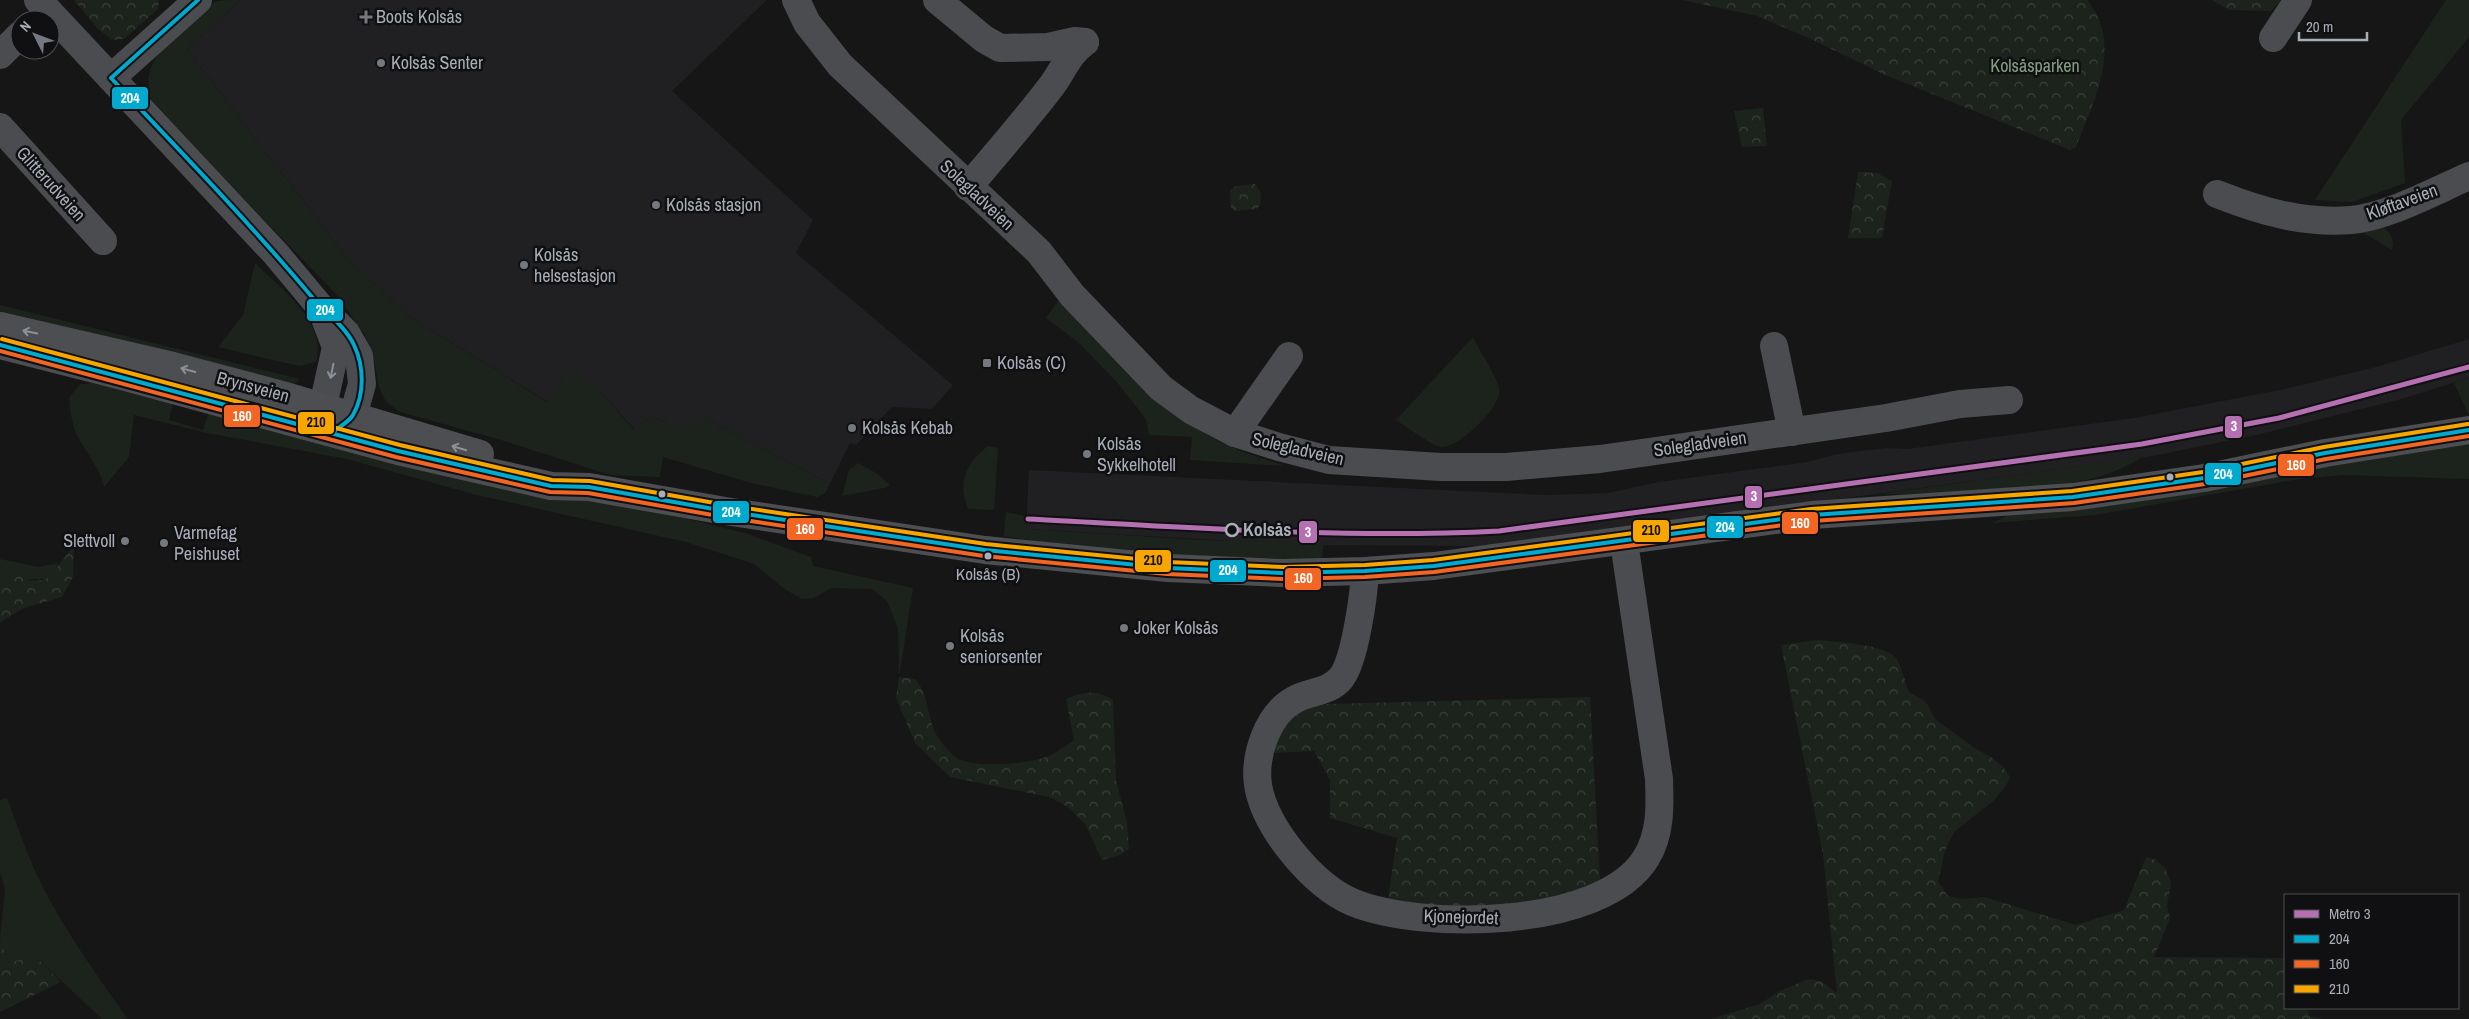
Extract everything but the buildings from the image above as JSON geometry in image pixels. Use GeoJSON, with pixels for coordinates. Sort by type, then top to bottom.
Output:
{"type":"FeatureCollection","features":[{"type":"Feature","properties":{"kind":"main road","name":"Brynsveien"},"geometry":{"type":"LineString","coordinates":[[0,326],[173,366],[323,406],[343,424]]}},
{"type":"Feature","properties":{"kind":"main road","name":"Brynsveien"},"geometry":{"type":"LineString","coordinates":[[0,345],[343,424],[471,451],[558,474],[589,487],[725,511],[985,550],[1177,568],[1283,573],[1365,571],[1434,566],[1624,542],[1812,515],[2073,497],[2204,478],[2291,460],[2469,430]]}},
{"type":"Feature","properties":{"kind":"street"},"geometry":{"type":"LineString","coordinates":[[111,78],[198,0]]}},
{"type":"Feature","properties":{"kind":"street","name":"Solegladveien"},"geometry":{"type":"LineString","coordinates":[[796,0],[807,23],[840,65],[1054,269],[1072,295],[1161,388],[1191,410],[1234,433],[1329,460],[1459,467],[1506,467],[1600,458],[1886,418],[1960,404],[2009,400]]}},
{"type":"Feature","properties":{"kind":"street"},"geometry":{"type":"LineString","coordinates":[[937,0],[984,39],[1000,48],[1048,47],[1075,41],[1084,42],[1076,48],[1053,85],[1026,120],[968,187]]}},
{"type":"Feature","properties":{"kind":"street"},"geometry":{"type":"LineString","coordinates":[[2273,38],[2298,0]]}},
{"type":"Feature","properties":{"kind":"street"},"geometry":{"type":"LineString","coordinates":[[60,29],[111,78],[276,254],[320,308],[346,333],[359,356],[362,384],[343,424]]}},
{"type":"Feature","properties":{"kind":"street"},"geometry":{"type":"LineString","coordinates":[[0,55],[10,45]]}},
{"type":"Feature","properties":{"kind":"street","name":"Glitterudveien"},"geometry":{"type":"LineString","coordinates":[[0,127],[103,241]]}},
{"type":"Feature","properties":{"kind":"street","name":"Kløftaveien"},"geometry":{"type":"LineString","coordinates":[[2217,194],[2272,213],[2308,220],[2352,220],[2393,209],[2469,176]]}},
{"type":"Feature","properties":{"kind":"street"},"geometry":{"type":"LineString","coordinates":[[320,308],[336,347],[323,406]]}},
{"type":"Feature","properties":{"kind":"street"},"geometry":{"type":"LineString","coordinates":[[1774,346],[1792,432]]}},
{"type":"Feature","properties":{"kind":"street"},"geometry":{"type":"LineString","coordinates":[[1234,433],[1289,356]]}},
{"type":"Feature","properties":{"kind":"street","name":"Kjonejordet"},"geometry":{"type":"LineString","coordinates":[[1365,571],[1364,588],[1352,647],[1341,678],[1322,691],[1294,700],[1275,718],[1263,742],[1257,758],[1257,772],[1258,787],[1264,805],[1282,839],[1300,861],[1333,891],[1353,902],[1418,917],[1511,918],[1586,902],[1609,891],[1640,867],[1647,857],[1653,841],[1660,814],[1659,779],[1624,542]]}},
{"type":"Feature","properties":{"kind":"shaded area"},"geometry":{"type":"Polygon","coordinates":[[[240,0],[767,0],[672,91],[813,220],[796,253],[953,385],[932,409],[892,407],[856,445],[850,443],[830,484],[705,418],[692,426],[672,426],[653,417],[645,420],[635,430],[599,390],[564,374],[548,402],[413,319],[351,263],[187,50],[240,0]]]}},
{"type":"Feature","properties":{"kind":"shaded area"},"geometry":{"type":"Polygon","coordinates":[[[2469,339],[2469,378],[2398,400],[2256,435],[2153,456],[1484,546],[1302,545],[1026,529],[1029,470],[1546,495],[1608,493],[1659,482],[1807,462],[1837,454],[1886,448],[1907,449],[2134,418],[2285,389],[2376,367],[2469,339]]]}},
{"type":"Feature","properties":{"kind":"green space"},"geometry":{"type":"Polygon","coordinates":[[[74,0],[159,0],[158,9],[124,39],[112,40],[97,28],[74,0]]]}},
{"type":"Feature","properties":{"kind":"green space"},"geometry":{"type":"Polygon","coordinates":[[[240,0],[187,50],[351,263],[413,319],[547,402],[564,374],[570,373],[599,390],[634,430],[645,420],[653,417],[679,426],[698,422],[705,418],[830,484],[825,493],[817,497],[751,483],[663,457],[660,477],[610,475],[501,440],[400,412],[386,402],[379,387],[375,365],[364,334],[336,294],[153,106],[149,92],[151,67],[164,48],[217,1],[240,0]]]}},
{"type":"Feature","properties":{"kind":"green space","name":"Kolsåsparken"},"geometry":{"type":"Polygon","coordinates":[[[1683,0],[2088,0],[2098,17],[2103,36],[2105,52],[2103,69],[2094,101],[2076,147],[2070,150],[1883,74],[1813,40],[1757,16],[1683,0]]]}},
{"type":"Feature","properties":{"kind":"green space"},"geometry":{"type":"Polygon","coordinates":[[[2212,0],[2281,0],[2271,11],[2230,10],[2212,0]]]}},
{"type":"Feature","properties":{"kind":"green space"},"geometry":{"type":"Polygon","coordinates":[[[2446,0],[2469,0],[2469,37],[2401,120],[2405,183],[2352,202],[2315,200],[2446,0]]]}},
{"type":"Feature","properties":{"kind":"green space"},"geometry":{"type":"Polygon","coordinates":[[[1763,108],[1767,146],[1742,147],[1734,111],[1763,108]]]}},
{"type":"Feature","properties":{"kind":"green space"},"geometry":{"type":"Polygon","coordinates":[[[1858,172],[1877,173],[1892,181],[1882,238],[1848,238],[1858,172]]]}},
{"type":"Feature","properties":{"kind":"green space"},"geometry":{"type":"Polygon","coordinates":[[[1255,184],[1260,191],[1261,203],[1257,209],[1235,211],[1231,208],[1230,190],[1236,186],[1255,184]]]}},
{"type":"Feature","properties":{"kind":"green space"},"geometry":{"type":"Polygon","coordinates":[[[2383,227],[2392,237],[2392,250],[2362,232],[2383,227]]]}},
{"type":"Feature","properties":{"kind":"green space"},"geometry":{"type":"Polygon","coordinates":[[[255,263],[288,295],[309,320],[318,348],[316,362],[299,366],[218,347],[243,315],[255,263]]]}},
{"type":"Feature","properties":{"kind":"green space"},"geometry":{"type":"Polygon","coordinates":[[[1062,295],[1178,417],[1218,441],[1285,466],[1190,460],[1192,437],[1149,435],[1146,419],[1116,381],[1079,343],[1046,318],[1062,295]]]}},
{"type":"Feature","properties":{"kind":"green space"},"geometry":{"type":"Polygon","coordinates":[[[0,305],[300,379],[293,385],[0,318],[0,305]]]}},
{"type":"Feature","properties":{"kind":"green space"},"geometry":{"type":"Polygon","coordinates":[[[1473,337],[1497,382],[1499,395],[1495,405],[1488,414],[1469,433],[1450,445],[1438,446],[1396,420],[1473,337]]]}},
{"type":"Feature","properties":{"kind":"green space"},"geometry":{"type":"Polygon","coordinates":[[[2469,378],[2469,413],[2468,413],[2454,383],[2469,378]]]}},
{"type":"Feature","properties":{"kind":"green space"},"geometry":{"type":"Polygon","coordinates":[[[98,383],[173,403],[169,420],[203,430],[210,409],[531,490],[680,517],[745,533],[811,557],[813,566],[913,588],[899,677],[898,628],[887,601],[872,589],[831,588],[814,598],[802,599],[786,590],[754,564],[686,542],[477,495],[347,459],[207,433],[134,415],[129,457],[104,487],[96,467],[76,432],[69,398],[80,384],[98,383]]]}},
{"type":"Feature","properties":{"kind":"green space"},"geometry":{"type":"Polygon","coordinates":[[[2469,444],[2469,479],[2343,475],[2300,479],[2095,515],[1993,523],[2010,514],[2393,452],[2469,444]]]}},
{"type":"Feature","properties":{"kind":"green space"},"geometry":{"type":"Polygon","coordinates":[[[988,446],[998,448],[994,510],[968,509],[963,490],[966,474],[974,459],[988,446]]]}},
{"type":"Feature","properties":{"kind":"green space"},"geometry":{"type":"Polygon","coordinates":[[[2143,457],[2110,473],[2061,485],[1960,492],[1881,494],[2143,457]]]}},
{"type":"Feature","properties":{"kind":"green space"},"geometry":{"type":"Polygon","coordinates":[[[858,463],[876,473],[890,485],[884,488],[842,496],[849,470],[858,463]]]}},
{"type":"Feature","properties":{"kind":"green space"},"geometry":{"type":"Polygon","coordinates":[[[1006,512],[1028,517],[1026,529],[1201,540],[1323,544],[1322,560],[1176,555],[1064,546],[1004,536],[1006,512]]]}},
{"type":"Feature","properties":{"kind":"green space"},"geometry":{"type":"Polygon","coordinates":[[[74,546],[73,577],[62,597],[24,608],[0,622],[0,579],[18,569],[29,580],[45,579],[74,546]]]}},
{"type":"Feature","properties":{"kind":"green space"},"geometry":{"type":"Polygon","coordinates":[[[0,559],[39,567],[58,563],[52,575],[45,579],[0,579],[0,559]]]}},
{"type":"Feature","properties":{"kind":"green space"},"geometry":{"type":"Polygon","coordinates":[[[1817,640],[1869,646],[1888,652],[1897,660],[1909,692],[1925,701],[1936,720],[1976,749],[1991,757],[2003,767],[2010,777],[2006,786],[1993,801],[1954,832],[1945,851],[1938,882],[1948,896],[1963,899],[1984,897],[2076,925],[2124,910],[2146,857],[2154,859],[2165,868],[2171,882],[2167,906],[2170,918],[2154,957],[2284,958],[2284,1009],[2308,1009],[2309,1016],[2323,1019],[1711,1019],[1760,1004],[1780,991],[1808,979],[1821,981],[1837,993],[1823,854],[1781,645],[1817,640]]]}},
{"type":"Feature","properties":{"kind":"green space"},"geometry":{"type":"Polygon","coordinates":[[[899,677],[915,679],[920,686],[936,735],[941,742],[957,758],[977,763],[1018,763],[1051,755],[1074,740],[1066,699],[1078,694],[1096,693],[1113,700],[1116,781],[1127,822],[1129,849],[1120,855],[1102,860],[1086,825],[1068,807],[1049,797],[950,777],[915,743],[896,698],[899,677]]]}},
{"type":"Feature","properties":{"kind":"green space"},"geometry":{"type":"Polygon","coordinates":[[[1590,697],[1600,882],[1568,898],[1460,910],[1388,899],[1397,838],[1330,818],[1330,780],[1314,751],[1272,753],[1290,705],[1590,697]]]}},
{"type":"Feature","properties":{"kind":"green space"},"geometry":{"type":"Polygon","coordinates":[[[7,798],[27,852],[48,896],[73,939],[128,1019],[102,1019],[36,957],[8,962],[0,938],[5,889],[0,872],[0,800],[7,798]]]}},
{"type":"Feature","properties":{"kind":"green space"},"geometry":{"type":"Polygon","coordinates":[[[0,938],[8,962],[36,957],[61,982],[0,1012],[0,938]]]}},
{"type":"Feature","properties":{"kind":"metro line","name":"3"},"geometry":{"type":"LineString","coordinates":[[1028,519],[1322,533],[1381,534],[1499,531],[2142,444],[2279,418],[2469,367]]}},
{"type":"Feature","properties":{"kind":"transit line","name":"204"},"geometry":{"type":"LineString","coordinates":[[198,0],[111,78],[238,213],[350,338],[360,362],[362,380],[360,398],[352,417],[333,432]]}},
{"type":"Feature","properties":{"kind":"transit line","name":"210"},"geometry":{"type":"LineString","coordinates":[[2,339],[400,445],[552,480],[590,481],[726,505],[986,544],[1168,562],[1283,567],[1365,565],[1433,560],[1811,509],[2072,491],[2203,472],[2324,447],[2468,424]]}},
{"type":"Feature","properties":{"kind":"transit line","name":"204"},"geometry":{"type":"LineString","coordinates":[[0,345],[398,451],[551,486],[589,487],[725,511],[985,550],[1168,568],[1283,573],[1365,571],[1434,566],[1812,515],[2073,497],[2204,478],[2325,453],[2469,430]]}},
{"type":"Feature","properties":{"kind":"transit line","name":"160"},"geometry":{"type":"LineString","coordinates":[[0,351],[396,457],[550,492],[588,493],[724,517],[984,556],[1167,574],[1283,579],[1365,577],[1434,572],[1813,521],[2074,503],[2205,484],[2326,459],[2469,436]]}},
{"type":"Feature","properties":{"kind":"place","name":"Boots Kolsås"},"geometry":{"type":"Point","coordinates":[366,17]}},
{"type":"Feature","properties":{"kind":"place","name":"Kolsås Senter"},"geometry":{"type":"Point","coordinates":[381,63]}},
{"type":"Feature","properties":{"kind":"place","name":"Kolsås stasjon"},"geometry":{"type":"Point","coordinates":[656,205]}},
{"type":"Feature","properties":{"kind":"place","name":"Kolsås helsestasjon"},"geometry":{"type":"Point","coordinates":[524,265]}},
{"type":"Feature","properties":{"kind":"place","name":"Kolsås (C)"},"geometry":{"type":"Point","coordinates":[987,363]}},
{"type":"Feature","properties":{"kind":"place","name":"Kolsås Kebab"},"geometry":{"type":"Point","coordinates":[852,428]}},
{"type":"Feature","properties":{"kind":"place","name":"Kolsås Sykkelhotell"},"geometry":{"type":"Point","coordinates":[1087,454]}},
{"type":"Feature","properties":{"kind":"place","name":"Kolsås"},"geometry":{"type":"Point","coordinates":[1232,530]}},
{"type":"Feature","properties":{"kind":"place","name":"Slettvoll"},"geometry":{"type":"Point","coordinates":[125,541]}},
{"type":"Feature","properties":{"kind":"place","name":"Varmefag Peishuset"},"geometry":{"type":"Point","coordinates":[164,543]}},
{"type":"Feature","properties":{"kind":"place","name":"Kolsås (B)"},"geometry":{"type":"Point","coordinates":[988,556]}},
{"type":"Feature","properties":{"kind":"place","name":"Joker Kolsås"},"geometry":{"type":"Point","coordinates":[1124,628]}},
{"type":"Feature","properties":{"kind":"place","name":"Kolsås seniorsenter"},"geometry":{"type":"Point","coordinates":[950,646]}}]}
